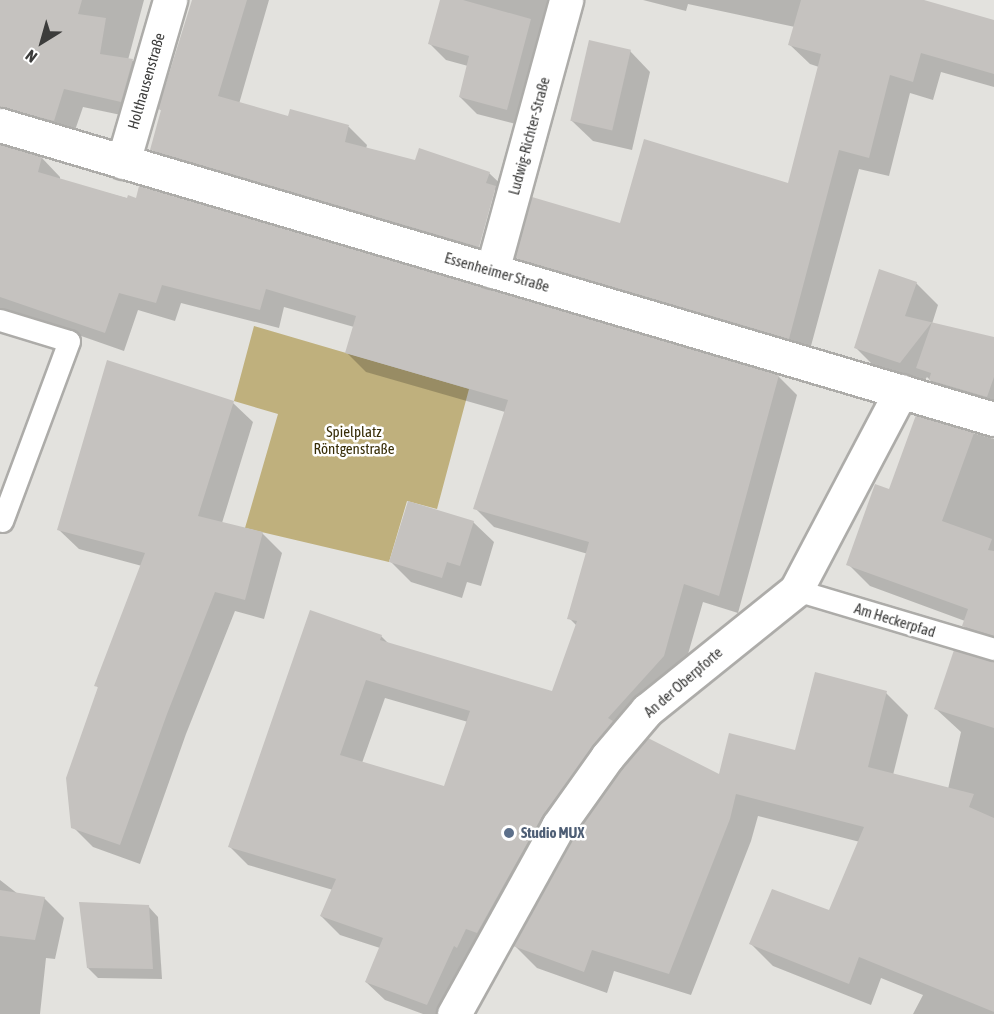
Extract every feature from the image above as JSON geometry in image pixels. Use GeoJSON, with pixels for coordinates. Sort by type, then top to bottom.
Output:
{"type":"FeatureCollection","features":[{"type":"Feature","properties":{"kind":"street","name":"Holthausenstraße"},"geometry":{"type":"LineString","coordinates":[[123,162],[170,0]]}},
{"type":"Feature","properties":{"kind":"street","name":"Ludwig-Richter-Straße"},"geometry":{"type":"LineString","coordinates":[[492,271],[566,0]]}},
{"type":"Feature","properties":{"kind":"street","name":"Essenheimer Straße"},"geometry":{"type":"LineString","coordinates":[[0,125],[994,419]]}},
{"type":"Feature","properties":{"kind":"street","name":"An der Oberpforte"},"geometry":{"type":"LineString","coordinates":[[454,1014],[558,826],[607,758],[647,710],[796,590],[900,391]]}},
{"type":"Feature","properties":{"kind":"lane"},"geometry":{"type":"LineString","coordinates":[[0,320],[69,341],[2,520]]}},
{"type":"Feature","properties":{"kind":"lane","name":"Am Heckerpfad"},"geometry":{"type":"LineString","coordinates":[[796,590],[994,650]]}},
{"type":"Feature","properties":{"kind":"green space","name":"Spielplatz Röntgenstraße"},"geometry":{"type":"Polygon","coordinates":[[[254,326],[469,389],[437,509],[407,501],[389,562],[245,528],[278,414],[234,401],[254,326]]]}},
{"type":"Feature","properties":{"kind":"building"},"geometry":{"type":"Polygon","coordinates":[[[0,0],[82,0],[78,14],[106,18],[100,54],[133,59],[121,102],[64,89],[54,121],[0,107],[0,0]]]}},
{"type":"Feature","properties":{"kind":"building"},"geometry":{"type":"Polygon","coordinates":[[[192,0],[247,0],[218,96],[288,116],[290,109],[349,125],[345,142],[415,160],[419,148],[490,172],[486,183],[496,186],[479,247],[150,150],[161,110],[158,109],[192,0]]]}},
{"type":"Feature","properties":{"kind":"building"},"geometry":{"type":"Polygon","coordinates":[[[440,0],[463,0],[531,19],[507,110],[459,97],[469,56],[428,44],[440,0]]]}},
{"type":"Feature","properties":{"kind":"building"},"geometry":{"type":"Polygon","coordinates":[[[801,0],[924,0],[994,20],[994,74],[921,53],[913,82],[890,75],[869,158],[839,150],[789,339],[515,258],[532,197],[620,223],[644,139],[788,183],[821,54],[788,45],[801,0]]]}},
{"type":"Feature","properties":{"kind":"building"},"geometry":{"type":"Polygon","coordinates":[[[589,40],[631,50],[612,131],[570,121],[589,40]]]}},
{"type":"Feature","properties":{"kind":"building"},"geometry":{"type":"Polygon","coordinates":[[[0,145],[42,157],[38,172],[127,198],[128,195],[136,198],[139,186],[779,375],[719,596],[684,584],[664,656],[608,718],[613,721],[543,815],[477,933],[466,929],[457,948],[454,946],[427,1005],[365,982],[383,938],[320,916],[336,879],[228,847],[310,610],[382,635],[380,640],[552,691],[577,621],[567,619],[589,542],[473,509],[508,400],[345,353],[356,316],[266,289],[260,310],[162,285],[156,303],[119,293],[105,333],[0,297],[0,145]],[[366,680],[340,755],[444,786],[470,711],[366,680]]]}},
{"type":"Feature","properties":{"kind":"building"},"geometry":{"type":"Polygon","coordinates":[[[879,269],[917,282],[905,316],[932,322],[900,363],[854,348],[879,269]]]}},
{"type":"Feature","properties":{"kind":"building"},"geometry":{"type":"Polygon","coordinates":[[[932,322],[994,337],[994,377],[987,397],[929,380],[931,373],[916,368],[932,322]]]}},
{"type":"Feature","properties":{"kind":"building"},"geometry":{"type":"Polygon","coordinates":[[[107,360],[234,401],[198,516],[263,532],[245,600],[215,592],[167,714],[120,845],[71,828],[66,778],[98,687],[94,686],[145,553],[57,530],[107,360]]]}},
{"type":"Feature","properties":{"kind":"building"},"geometry":{"type":"Polygon","coordinates":[[[916,415],[974,433],[942,521],[992,539],[988,550],[994,551],[994,636],[962,626],[968,609],[846,565],[875,484],[889,489],[916,415]]]}},
{"type":"Feature","properties":{"kind":"building"},"geometry":{"type":"Polygon","coordinates":[[[408,501],[474,521],[460,566],[447,562],[442,578],[389,562],[408,501]]]}},
{"type":"Feature","properties":{"kind":"building"},"geometry":{"type":"Polygon","coordinates":[[[954,650],[994,661],[994,728],[934,709],[954,650]]]}},
{"type":"Feature","properties":{"kind":"building"},"geometry":{"type":"Polygon","coordinates":[[[815,672],[887,691],[868,767],[974,794],[969,807],[994,818],[994,1012],[859,957],[849,984],[749,944],[772,889],[829,910],[864,827],[736,794],[730,819],[669,974],[592,950],[584,972],[513,946],[574,836],[622,769],[648,738],[719,774],[729,733],[795,750],[815,672]]]}},
{"type":"Feature","properties":{"kind":"building"},"geometry":{"type":"Polygon","coordinates":[[[0,890],[45,897],[35,940],[0,936],[0,890]]]}},
{"type":"Feature","properties":{"kind":"building"},"geometry":{"type":"Polygon","coordinates":[[[79,902],[149,905],[153,969],[87,968],[79,902]]]}},
{"type":"Feature","properties":{"kind":"place","name":"Studio MUX"},"geometry":{"type":"Point","coordinates":[509,833]}}]}
